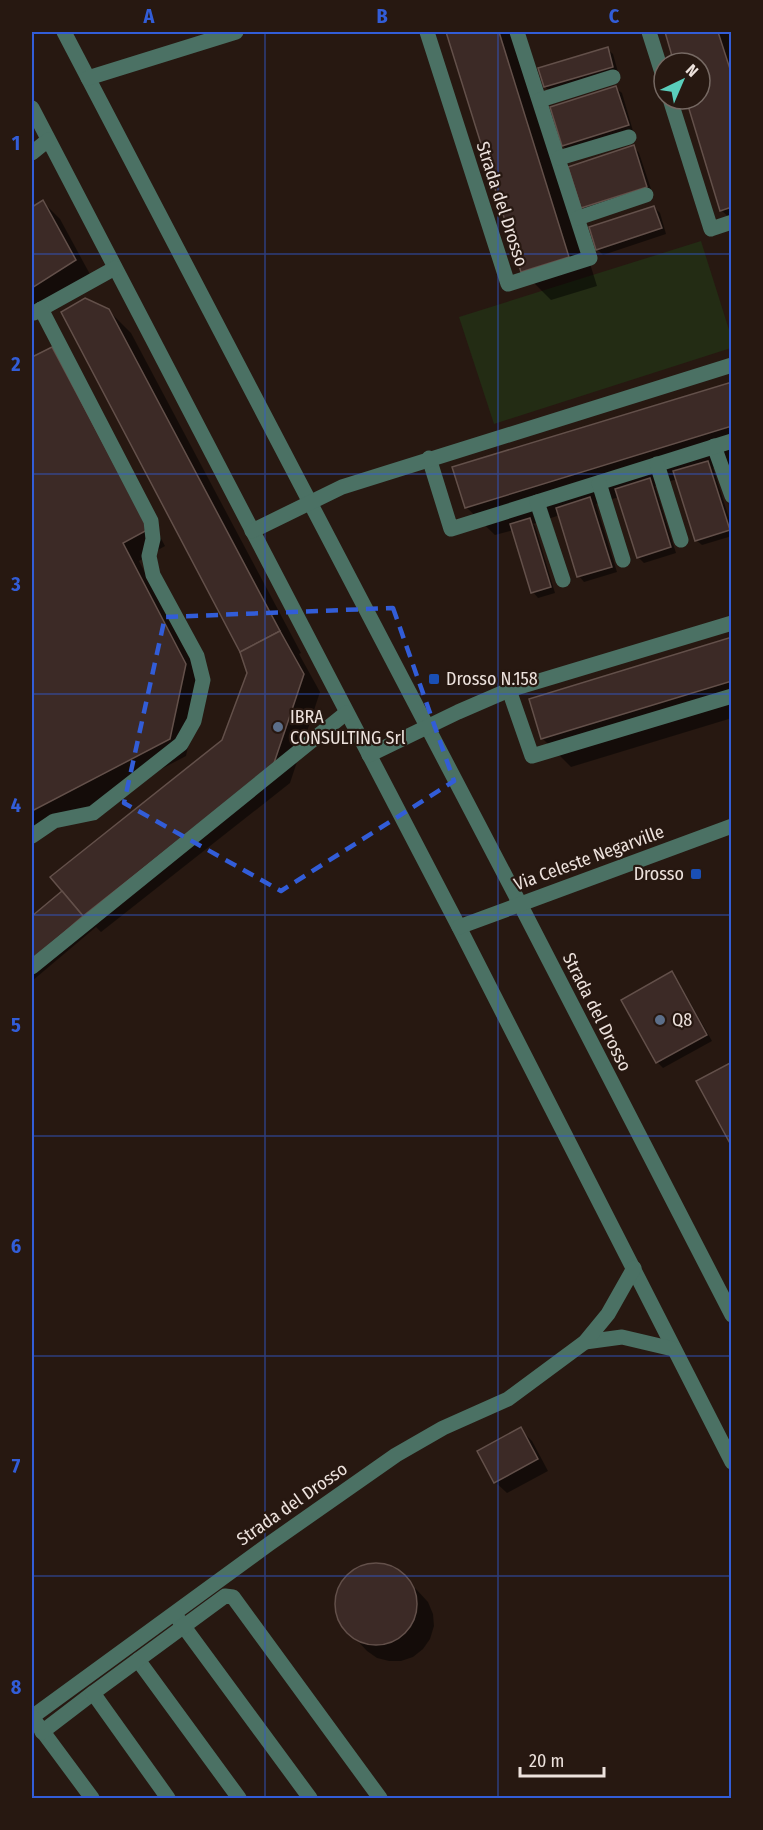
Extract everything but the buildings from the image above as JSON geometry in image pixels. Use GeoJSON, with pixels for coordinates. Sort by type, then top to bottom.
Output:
{"type":"FeatureCollection","features":[{"type":"Feature","properties":{"kind":"street","name":"Strada del Drosso"},"geometry":{"type":"LineString","coordinates":[[64,32],[732,1315]]}},
{"type":"Feature","properties":{"kind":"street"},"geometry":{"type":"LineString","coordinates":[[88,78],[236,32]]}},
{"type":"Feature","properties":{"kind":"street","name":"Strada del Drosso"},"geometry":{"type":"LineString","coordinates":[[427,32],[508,284],[590,258],[517,32]]}},
{"type":"Feature","properties":{"kind":"street"},"geometry":{"type":"LineString","coordinates":[[649,32],[655,51]]}},
{"type":"Feature","properties":{"kind":"street"},"geometry":{"type":"LineString","coordinates":[[540,100],[613,78]]}},
{"type":"Feature","properties":{"kind":"street"},"geometry":{"type":"LineString","coordinates":[[32,108],[459,927],[732,1462]]}},
{"type":"Feature","properties":{"kind":"street"},"geometry":{"type":"LineString","coordinates":[[674,111],[711,229],[732,222]]}},
{"type":"Feature","properties":{"kind":"street"},"geometry":{"type":"LineString","coordinates":[[558,158],[629,137]]}},
{"type":"Feature","properties":{"kind":"street"},"geometry":{"type":"LineString","coordinates":[[32,153],[48,140]]}},
{"type":"Feature","properties":{"kind":"street"},"geometry":{"type":"LineString","coordinates":[[578,218],[646,195]]}},
{"type":"Feature","properties":{"kind":"street"},"geometry":{"type":"LineString","coordinates":[[32,836],[54,821],[93,813],[181,744],[194,721],[203,680],[197,656],[153,575],[149,556],[153,539],[151,521],[36,311],[115,268]]}},
{"type":"Feature","properties":{"kind":"street"},"geometry":{"type":"LineString","coordinates":[[252,531],[342,487],[732,365]]}},
{"type":"Feature","properties":{"kind":"street"},"geometry":{"type":"LineString","coordinates":[[429,458],[451,529],[732,441]]}},
{"type":"Feature","properties":{"kind":"street"},"geometry":{"type":"LineString","coordinates":[[714,446],[732,496]]}},
{"type":"Feature","properties":{"kind":"street"},"geometry":{"type":"LineString","coordinates":[[657,464],[681,540]]}},
{"type":"Feature","properties":{"kind":"street"},"geometry":{"type":"LineString","coordinates":[[599,483],[622,560]]}},
{"type":"Feature","properties":{"kind":"street"},"geometry":{"type":"LineString","coordinates":[[537,502],[563,580]]}},
{"type":"Feature","properties":{"kind":"street"},"geometry":{"type":"LineString","coordinates":[[369,755],[509,690],[732,623]]}},
{"type":"Feature","properties":{"kind":"street"},"geometry":{"type":"LineString","coordinates":[[509,690],[532,756],[732,696]]}},
{"type":"Feature","properties":{"kind":"street"},"geometry":{"type":"LineString","coordinates":[[32,967],[346,713]]}},
{"type":"Feature","properties":{"kind":"street","name":"Via Celeste Negarville"},"geometry":{"type":"LineString","coordinates":[[459,927],[732,826]]}},
{"type":"Feature","properties":{"kind":"street","name":"Strada del Drosso"},"geometry":{"type":"LineString","coordinates":[[32,1717],[396,1455],[443,1428],[508,1400],[585,1342],[608,1314],[634,1268]]}},
{"type":"Feature","properties":{"kind":"street","name":"Strada del Drosso"},"geometry":{"type":"LineString","coordinates":[[585,1342],[622,1337],[673,1349]]}},
{"type":"Feature","properties":{"kind":"street"},"geometry":{"type":"LineString","coordinates":[[42,1732],[225,1596],[233,1597],[380,1798]]}},
{"type":"Feature","properties":{"kind":"street"},"geometry":{"type":"LineString","coordinates":[[174,1613],[310,1798]]}},
{"type":"Feature","properties":{"kind":"street"},"geometry":{"type":"LineString","coordinates":[[138,1660],[239,1798]]}},
{"type":"Feature","properties":{"kind":"street"},"geometry":{"type":"LineString","coordinates":[[93,1693],[168,1798]]}},
{"type":"Feature","properties":{"kind":"street"},"geometry":{"type":"LineString","coordinates":[[32,1717],[92,1798]]}},
{"type":"Feature","properties":{"kind":"highlighted area"},"geometry":{"type":"Polygon","coordinates":[[[393,608],[454,781],[281,891],[124,803],[165,617],[393,608]]]}},
{"type":"Feature","properties":{"kind":"green space"},"geometry":{"type":"Polygon","coordinates":[[[701,241],[731,336],[731,348],[494,424],[459,317],[701,241]]]}},
{"type":"Feature","properties":{"kind":"place","name":"Drosso N.158"},"geometry":{"type":"Point","coordinates":[434,679]}},
{"type":"Feature","properties":{"kind":"place","name":"IBRA CONSULTING Srl"},"geometry":{"type":"Point","coordinates":[278,727]}},
{"type":"Feature","properties":{"kind":"place","name":"Drosso"},"geometry":{"type":"Point","coordinates":[696,874]}},
{"type":"Feature","properties":{"kind":"place","name":"Q8"},"geometry":{"type":"Point","coordinates":[660,1020]}}]}
